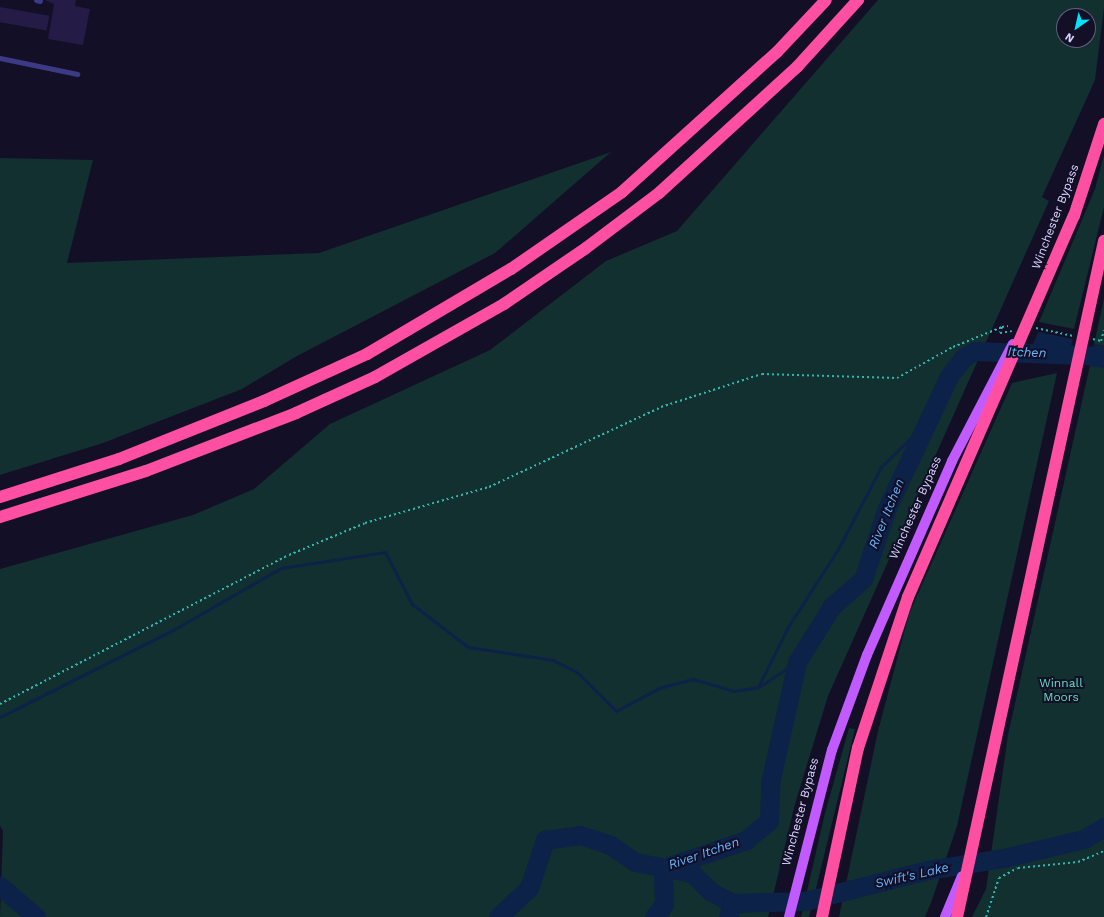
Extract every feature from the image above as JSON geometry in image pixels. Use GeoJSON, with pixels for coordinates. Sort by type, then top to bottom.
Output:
{"type":"FeatureCollection","features":[{"type":"Feature","properties":{"kind":"highway"},"geometry":{"type":"LineString","coordinates":[[0,497],[119,459],[264,401],[367,354],[505,273],[622,192],[777,52],[826,0]]}},
{"type":"Feature","properties":{"kind":"highway"},"geometry":{"type":"LineString","coordinates":[[0,517],[146,471],[296,413],[375,377],[504,304],[586,248],[665,188],[797,67],[858,0]]}},
{"type":"Feature","properties":{"kind":"highway","name":"Winchester Bypass"},"geometry":{"type":"LineString","coordinates":[[822,917],[830,869],[858,748],[889,650],[921,563],[994,386],[1034,307],[1086,185],[1104,124]]}},
{"type":"Feature","properties":{"kind":"highway"},"geometry":{"type":"LineString","coordinates":[[957,917],[974,847],[1085,315],[1104,241]]}},
{"type":"Feature","properties":{"kind":"main road","name":"Winchester Bypass"},"geometry":{"type":"LineString","coordinates":[[789,917],[832,750],[867,655],[924,521],[994,386]]}},
{"type":"Feature","properties":{"kind":"main road"},"geometry":{"type":"LineString","coordinates":[[945,917],[974,847]]}},
{"type":"Feature","properties":{"kind":"lane"},"geometry":{"type":"LineString","coordinates":[[0,58],[77,74]]}},
{"type":"Feature","properties":{"kind":"path"},"geometry":{"type":"LineString","coordinates":[[0,704],[289,555],[365,523],[489,486],[661,407],[762,374],[897,378],[953,347],[1002,327],[1008,326]]}},
{"type":"Feature","properties":{"kind":"path"},"geometry":{"type":"LineString","coordinates":[[1002,327],[1000,333],[1014,331]]}},
{"type":"Feature","properties":{"kind":"path"},"geometry":{"type":"LineString","coordinates":[[1028,329],[1079,337]]}},
{"type":"Feature","properties":{"kind":"path"},"geometry":{"type":"LineString","coordinates":[[1087,338],[1101,341],[1104,330]]}},
{"type":"Feature","properties":{"kind":"path"},"geometry":{"type":"LineString","coordinates":[[986,917],[999,878],[1011,872],[1078,862],[1104,851]]}},
{"type":"Feature","properties":{"kind":"green space"},"geometry":{"type":"Polygon","coordinates":[[[878,0],[1104,0],[1095,80],[1042,197],[1049,201],[828,696],[795,804],[768,917],[0,917],[3,831],[0,826],[0,569],[193,515],[254,489],[330,424],[490,350],[606,261],[677,231],[878,0]]]}},
{"type":"Feature","properties":{"kind":"green space"},"geometry":{"type":"Polygon","coordinates":[[[611,152],[495,253],[297,356],[242,389],[103,443],[0,475],[0,158],[93,160],[67,263],[319,253],[611,152]]]}},
{"type":"Feature","properties":{"kind":"green space"},"geometry":{"type":"Polygon","coordinates":[[[1104,155],[1104,207],[1074,329],[1039,322],[1095,189],[1104,155]]]}},
{"type":"Feature","properties":{"kind":"green space"},"geometry":{"type":"Polygon","coordinates":[[[1104,299],[1104,346],[1094,344],[1104,299]]]}},
{"type":"Feature","properties":{"kind":"green space","name":"Winnall Moors"},"geometry":{"type":"Polygon","coordinates":[[[1092,356],[1104,356],[1104,917],[972,917],[986,889],[1008,735],[1092,356]]]}},
{"type":"Feature","properties":{"kind":"green space"},"geometry":{"type":"Polygon","coordinates":[[[1057,373],[957,826],[932,900],[925,917],[839,917],[878,731],[909,614],[1012,383],[1057,373]]]}},
{"type":"Feature","properties":{"kind":"green space"},"geometry":{"type":"Polygon","coordinates":[[[849,728],[855,729],[809,917],[801,917],[825,813],[849,728]]]}},
{"type":"Feature","properties":{"kind":"water"},"geometry":{"type":"Polygon","coordinates":[[[1038,332],[1073,339],[1067,362],[1028,357],[1038,332]]]}},
{"type":"Feature","properties":{"kind":"water"},"geometry":{"type":"Polygon","coordinates":[[[1094,344],[1104,346],[1104,368],[1089,366],[1094,344]]]}},
{"type":"Feature","properties":{"kind":"building"},"geometry":{"type":"Polygon","coordinates":[[[45,0],[76,0],[75,6],[90,9],[83,45],[48,39],[54,4],[45,0]]]}},
{"type":"Feature","properties":{"kind":"building"},"geometry":{"type":"Polygon","coordinates":[[[0,7],[49,16],[47,30],[0,22],[0,7]]]}},
{"type":"Feature","properties":{"kind":"waterway","name":"River Itchen"},"geometry":{"type":"LineString","coordinates":[[663,868],[746,840],[769,821],[770,783],[797,662],[832,606],[863,579],[887,508],[949,376],[964,357],[975,351],[1104,356]]}},
{"type":"Feature","properties":{"kind":"waterway"},"geometry":{"type":"LineString","coordinates":[[0,717],[173,630],[281,568],[385,552],[412,604],[468,647],[553,660],[578,673],[616,711],[659,688],[693,679],[734,691],[758,687],[788,627],[838,549],[881,467],[927,422]]}},
{"type":"Feature","properties":{"kind":"waterway","name":"River Itchen"},"geometry":{"type":"LineString","coordinates":[[760,686],[797,662]]}},
{"type":"Feature","properties":{"kind":"waterway","name":"Swift's Lake"},"geometry":{"type":"LineString","coordinates":[[728,917],[732,903],[805,901],[928,870],[1004,858],[1084,839],[1104,827]]}},
{"type":"Feature","properties":{"kind":"waterway","name":"River Itchen"},"geometry":{"type":"LineString","coordinates":[[498,917],[529,888],[545,840],[580,835],[610,845],[635,862],[692,873],[710,891],[732,903]]}},
{"type":"Feature","properties":{"kind":"waterway","name":"River Itchen"},"geometry":{"type":"LineString","coordinates":[[654,917],[664,904],[663,868]]}},
{"type":"Feature","properties":{"kind":"waterway","name":"River Itchen"},"geometry":{"type":"LineString","coordinates":[[0,886],[36,917]]}},
{"type":"Feature","properties":{"kind":"water label","name":"Itchen"},"geometry":{"type":"Point","coordinates":[1027,353]}}]}
